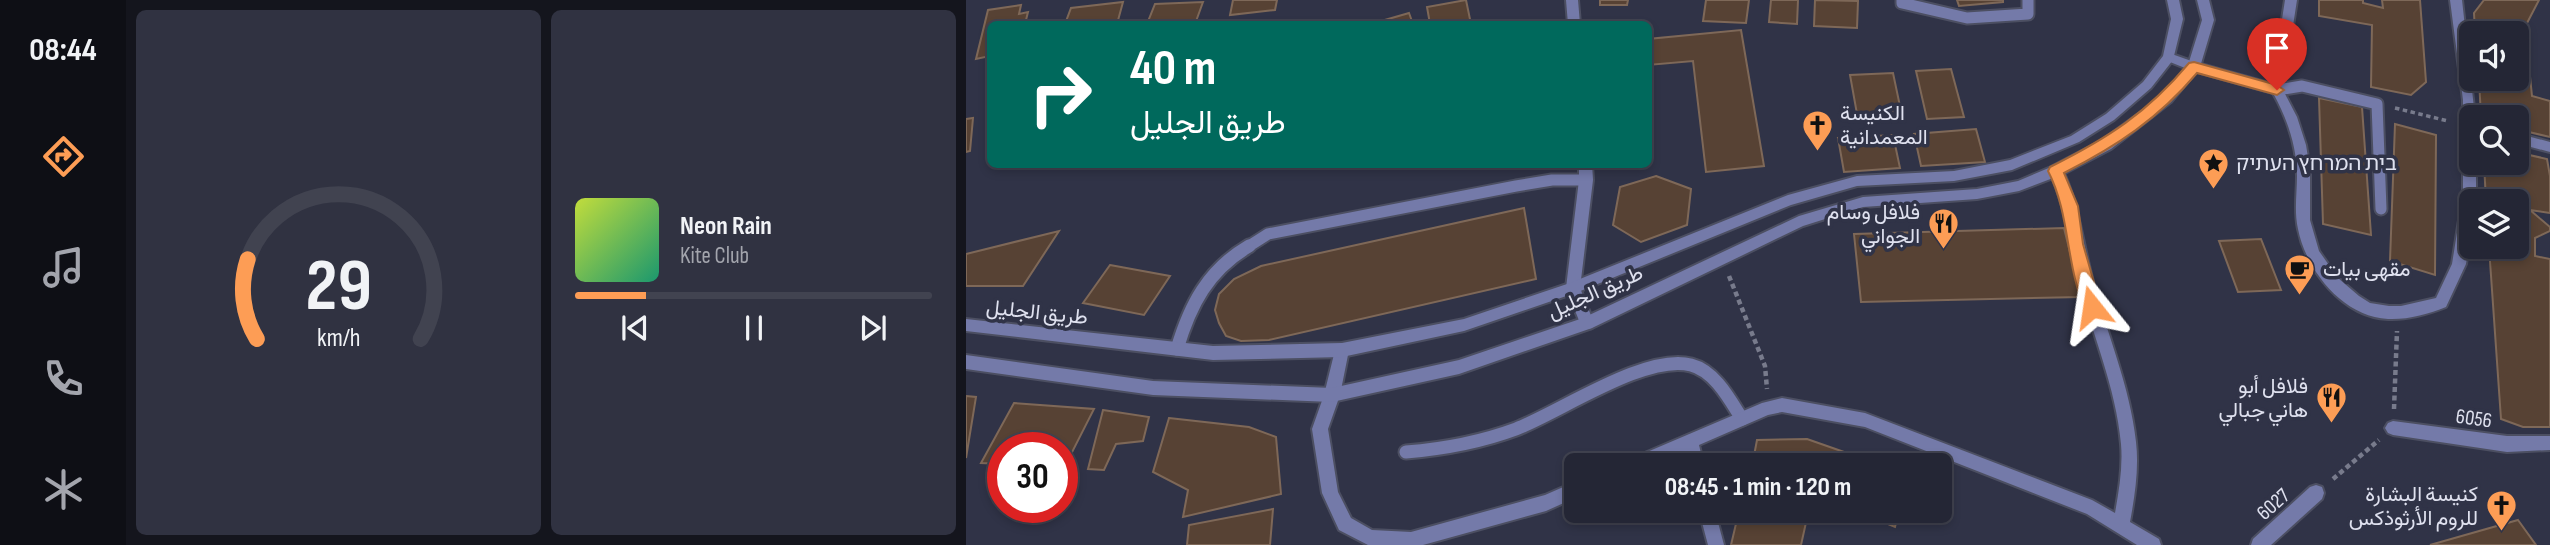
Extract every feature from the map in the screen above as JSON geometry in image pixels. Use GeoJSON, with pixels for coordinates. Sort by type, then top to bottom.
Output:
{"type":"FeatureCollection","features":[{"type":"Feature","properties":{"kind":"street"},"geometry":{"type":"LineString","coordinates":[[1572,0],[1574,21]]}},
{"type":"Feature","properties":{"kind":"street"},"geometry":{"type":"LineString","coordinates":[[2173,0],[2177,19],[2169,57],[2194,67],[2277,90]]}},
{"type":"Feature","properties":{"kind":"street"},"geometry":{"type":"LineString","coordinates":[[2194,67],[2208,20],[2203,0]]}},
{"type":"Feature","properties":{"kind":"street"},"geometry":{"type":"LineString","coordinates":[[2291,0],[2277,90],[2294,119],[2304,166],[2302,210],[2311,250],[2323,273],[2359,307],[2398,315],[2441,303],[2459,264],[2470,195],[2470,175]]}},
{"type":"Feature","properties":{"kind":"street"},"geometry":{"type":"LineString","coordinates":[[2456,0],[2468,105]]}},
{"type":"Feature","properties":{"kind":"street","name":"طريق الجليل"},"geometry":{"type":"LineString","coordinates":[[966,326],[1213,353],[1342,350],[1464,325],[1573,288],[1788,200],[1857,181],[1954,176],[2012,166],[2075,139],[2110,117],[2147,86],[2169,57]]}},
{"type":"Feature","properties":{"kind":"street","name":"طريق الجليل"},"geometry":{"type":"LineString","coordinates":[[966,362],[1153,388],[1332,395],[1459,367],[1587,323],[1799,222],[1863,202],[1977,194],[2018,187],[2106,145],[2167,99],[2194,67]]}},
{"type":"Feature","properties":{"kind":"street"},"geometry":{"type":"LineString","coordinates":[[2529,141],[2550,147]]}},
{"type":"Feature","properties":{"kind":"street"},"geometry":{"type":"LineString","coordinates":[[1585,168],[1573,288],[1587,323]]}},
{"type":"Feature","properties":{"kind":"street"},"geometry":{"type":"LineString","coordinates":[[2056,171],[2070,206],[2076,244],[2128,431],[2128,488],[2121,526]]}},
{"type":"Feature","properties":{"kind":"street"},"geometry":{"type":"LineString","coordinates":[[1342,350],[1332,395],[1320,429],[1330,493],[1345,524],[1371,538],[1411,540],[1546,503],[1564,495]]}},
{"type":"Feature","properties":{"kind":"street"},"geometry":{"type":"LineString","coordinates":[[1661,453],[1767,408],[1782,405],[1866,420],[2092,508],[2154,545]]}},
{"type":"Feature","properties":{"kind":"street","name":"6056"},"geometry":{"type":"LineString","coordinates":[[2393,428],[2507,444],[2550,443]]}},
{"type":"Feature","properties":{"kind":"street"},"geometry":{"type":"LineString","coordinates":[[1690,440],[1693,453]]}},
{"type":"Feature","properties":{"kind":"street","name":"6027"},"geometry":{"type":"LineString","coordinates":[[2259,545],[2316,494]]}},
{"type":"Feature","properties":{"kind":"street"},"geometry":{"type":"LineString","coordinates":[[1710,523],[1716,545]]}},
{"type":"Feature","properties":{"kind":"lane"},"geometry":{"type":"LineString","coordinates":[[1902,0],[1902,3],[1968,18],[2028,14],[2028,0]]}},
{"type":"Feature","properties":{"kind":"lane"},"geometry":{"type":"LineString","coordinates":[[2277,90],[2302,86],[2378,104],[2381,209]]}},
{"type":"Feature","properties":{"kind":"lane"},"geometry":{"type":"LineString","coordinates":[[1177,349],[1187,315],[1208,279],[1232,256],[1268,234],[1516,186],[1552,180],[1586,180]]}},
{"type":"Feature","properties":{"kind":"lane"},"geometry":{"type":"LineString","coordinates":[[1406,452],[1451,449],[1517,428],[1653,365],[1690,365],[1717,384],[1742,419]]}},
{"type":"Feature","properties":{"kind":"path"},"geometry":{"type":"LineString","coordinates":[[2378,104],[2459,123]]}},
{"type":"Feature","properties":{"kind":"path"},"geometry":{"type":"LineString","coordinates":[[1719,258],[1735,286],[1765,366],[1767,408]]}},
{"type":"Feature","properties":{"kind":"path"},"geometry":{"type":"LineString","coordinates":[[2316,494],[2393,428],[2398,315]]}},
{"type":"Feature","properties":{"kind":"building"},"geometry":{"type":"Polygon","coordinates":[[[1233,0],[1277,0],[1275,10],[1230,15],[1233,0]]]}},
{"type":"Feature","properties":{"kind":"building"},"geometry":{"type":"Polygon","coordinates":[[[1466,0],[1470,21],[1429,21],[1427,7],[1466,0]]]}},
{"type":"Feature","properties":{"kind":"building"},"geometry":{"type":"Polygon","coordinates":[[[1600,0],[1628,0],[1627,5],[1600,5],[1600,0]]]}},
{"type":"Feature","properties":{"kind":"building"},"geometry":{"type":"Polygon","coordinates":[[[1706,0],[1749,0],[1746,23],[1703,21],[1706,0]]]}},
{"type":"Feature","properties":{"kind":"building"},"geometry":{"type":"Polygon","coordinates":[[[1771,0],[1798,0],[1797,24],[1769,22],[1771,0]]]}},
{"type":"Feature","properties":{"kind":"building"},"geometry":{"type":"Polygon","coordinates":[[[1815,0],[1858,1],[1857,28],[1814,26],[1815,0]]]}},
{"type":"Feature","properties":{"kind":"building"},"geometry":{"type":"Polygon","coordinates":[[[1957,0],[2003,0],[2003,2],[1959,6],[1957,0]]]}},
{"type":"Feature","properties":{"kind":"building"},"geometry":{"type":"Polygon","coordinates":[[[2319,0],[2363,0],[2363,3],[2383,8],[2382,0],[2420,0],[2426,82],[2411,95],[2371,87],[2372,25],[2319,16],[2319,0]]]}},
{"type":"Feature","properties":{"kind":"building"},"geometry":{"type":"Polygon","coordinates":[[[2484,0],[2539,0],[2528,21],[2474,21],[2474,13],[2484,0]]]}},
{"type":"Feature","properties":{"kind":"building"},"geometry":{"type":"Polygon","coordinates":[[[1123,2],[1118,21],[1066,21],[1071,8],[1123,2]]]}},
{"type":"Feature","properties":{"kind":"building"},"geometry":{"type":"Polygon","coordinates":[[[1203,2],[1196,21],[1148,21],[1155,4],[1203,2]]]}},
{"type":"Feature","properties":{"kind":"building"},"geometry":{"type":"Polygon","coordinates":[[[1021,5],[1019,14],[1028,12],[1026,21],[987,21],[987,57],[976,59],[988,10],[1021,5]]]}},
{"type":"Feature","properties":{"kind":"building"},"geometry":{"type":"Polygon","coordinates":[[[1409,13],[1412,21],[1381,21],[1409,13]]]}},
{"type":"Feature","properties":{"kind":"building"},"geometry":{"type":"Polygon","coordinates":[[[1741,30],[1764,166],[1706,172],[1693,61],[1652,65],[1652,39],[1741,30]]]}},
{"type":"Feature","properties":{"kind":"building"},"geometry":{"type":"Polygon","coordinates":[[[2529,66],[2532,96],[2550,101],[2550,137],[2529,132],[2529,105],[2480,105],[2480,91],[2529,91],[2529,66]]]}},
{"type":"Feature","properties":{"kind":"building"},"geometry":{"type":"Polygon","coordinates":[[[1951,69],[1964,117],[1927,119],[1916,71],[1951,69]]]}},
{"type":"Feature","properties":{"kind":"building"},"geometry":{"type":"Polygon","coordinates":[[[1893,73],[1901,111],[1857,114],[1850,75],[1893,73]]]}},
{"type":"Feature","properties":{"kind":"building"},"geometry":{"type":"Polygon","coordinates":[[[2319,98],[2362,107],[2371,235],[2323,224],[2319,98]]]}},
{"type":"Feature","properties":{"kind":"building"},"geometry":{"type":"Polygon","coordinates":[[[973,118],[970,151],[966,152],[966,119],[973,118]]]}},
{"type":"Feature","properties":{"kind":"building"},"geometry":{"type":"Polygon","coordinates":[[[2395,124],[2436,135],[2435,275],[2390,261],[2395,124]]]}},
{"type":"Feature","properties":{"kind":"building"},"geometry":{"type":"Polygon","coordinates":[[[1976,129],[1985,162],[1921,166],[1914,134],[1976,129]]]}},
{"type":"Feature","properties":{"kind":"building"},"geometry":{"type":"Polygon","coordinates":[[[1893,135],[1900,168],[1844,172],[1838,138],[1893,135]]]}},
{"type":"Feature","properties":{"kind":"building"},"geometry":{"type":"Polygon","coordinates":[[[2529,155],[2547,159],[2550,213],[2530,210],[2550,227],[2550,231],[2535,238],[2535,256],[2550,259],[2550,427],[2523,427],[2501,419],[2490,259],[2529,259],[2529,189],[2485,189],[2485,175],[2529,175],[2529,155]]]}},
{"type":"Feature","properties":{"kind":"building"},"geometry":{"type":"Polygon","coordinates":[[[1656,176],[1691,189],[1687,225],[1641,242],[1613,225],[1620,187],[1656,176]]]}},
{"type":"Feature","properties":{"kind":"building"},"geometry":{"type":"Polygon","coordinates":[[[1524,208],[1536,279],[1269,340],[1241,341],[1226,336],[1219,323],[1215,310],[1219,294],[1234,279],[1261,266],[1524,208]]]}},
{"type":"Feature","properties":{"kind":"building"},"geometry":{"type":"Polygon","coordinates":[[[2064,228],[2081,297],[1861,302],[1854,234],[2064,228]]]}},
{"type":"Feature","properties":{"kind":"building"},"geometry":{"type":"Polygon","coordinates":[[[1059,231],[1023,286],[966,286],[966,254],[1059,231]]]}},
{"type":"Feature","properties":{"kind":"building"},"geometry":{"type":"Polygon","coordinates":[[[2261,239],[2281,290],[2238,292],[2219,241],[2261,239]]]}},
{"type":"Feature","properties":{"kind":"building"},"geometry":{"type":"Polygon","coordinates":[[[1110,265],[1170,276],[1144,315],[1083,303],[1110,265]]]}},
{"type":"Feature","properties":{"kind":"building"},"geometry":{"type":"Polygon","coordinates":[[[966,396],[976,397],[966,458],[966,396]]]}},
{"type":"Feature","properties":{"kind":"building"},"geometry":{"type":"Polygon","coordinates":[[[1014,403],[1094,409],[1078,440],[1078,432],[998,432],[1014,403]]]}},
{"type":"Feature","properties":{"kind":"building"},"geometry":{"type":"Polygon","coordinates":[[[1103,410],[1149,417],[1143,441],[1116,444],[1104,470],[1088,469],[1103,410]]]}},
{"type":"Feature","properties":{"kind":"building"},"geometry":{"type":"Polygon","coordinates":[[[1169,418],[1249,427],[1276,437],[1281,494],[1183,517],[1188,490],[1153,472],[1169,418]]]}},
{"type":"Feature","properties":{"kind":"building"},"geometry":{"type":"Polygon","coordinates":[[[1807,439],[1847,453],[1754,453],[1757,440],[1807,439]]]}},
{"type":"Feature","properties":{"kind":"building"},"geometry":{"type":"Polygon","coordinates":[[[987,452],[987,463],[981,463],[987,452]]]}},
{"type":"Feature","properties":{"kind":"building"},"geometry":{"type":"Polygon","coordinates":[[[1273,509],[1270,545],[1187,545],[1189,525],[1273,509]]]}},
{"type":"Feature","properties":{"kind":"building","name":"كنيسة البشارة للروم الأرثوذكس"},"geometry":{"type":"Polygon","coordinates":[[[2518,520],[2536,545],[2430,545],[2518,520]]]}},
{"type":"Feature","properties":{"kind":"building"},"geometry":{"type":"Polygon","coordinates":[[[1736,523],[1806,523],[1801,545],[1731,545],[1736,523]]]}},
{"type":"Feature","properties":{"kind":"place","name":"الكنيسة المعمدانية"},"geometry":{"type":"Point","coordinates":[1817,152]}},
{"type":"Feature","properties":{"kind":"place","name":"בית המרחץ העתיק"},"geometry":{"type":"Point","coordinates":[2213,190]}},
{"type":"Feature","properties":{"kind":"place","name":"فلافل وسام الجواني"},"geometry":{"type":"Point","coordinates":[1943,251]}},
{"type":"Feature","properties":{"kind":"place","name":"مقهى بيات"},"geometry":{"type":"Point","coordinates":[2300,296]}},
{"type":"Feature","properties":{"kind":"place","name":"فلافل أبو هاني جبالي"},"geometry":{"type":"Point","coordinates":[2331,425]}},
{"type":"Feature","properties":{"kind":"place","name":"كنيسة البشارة للروم الأرثوذكس"},"geometry":{"type":"Point","coordinates":[2501,533]}},
{"type":"Feature","properties":{"kind":"route"},"geometry":{"type":"LineString","coordinates":[[2092,307],[2076,244],[2070,206],[2056,171],[2106,145],[2143,118],[2167,99],[2194,67],[2277,90]]}}]}
